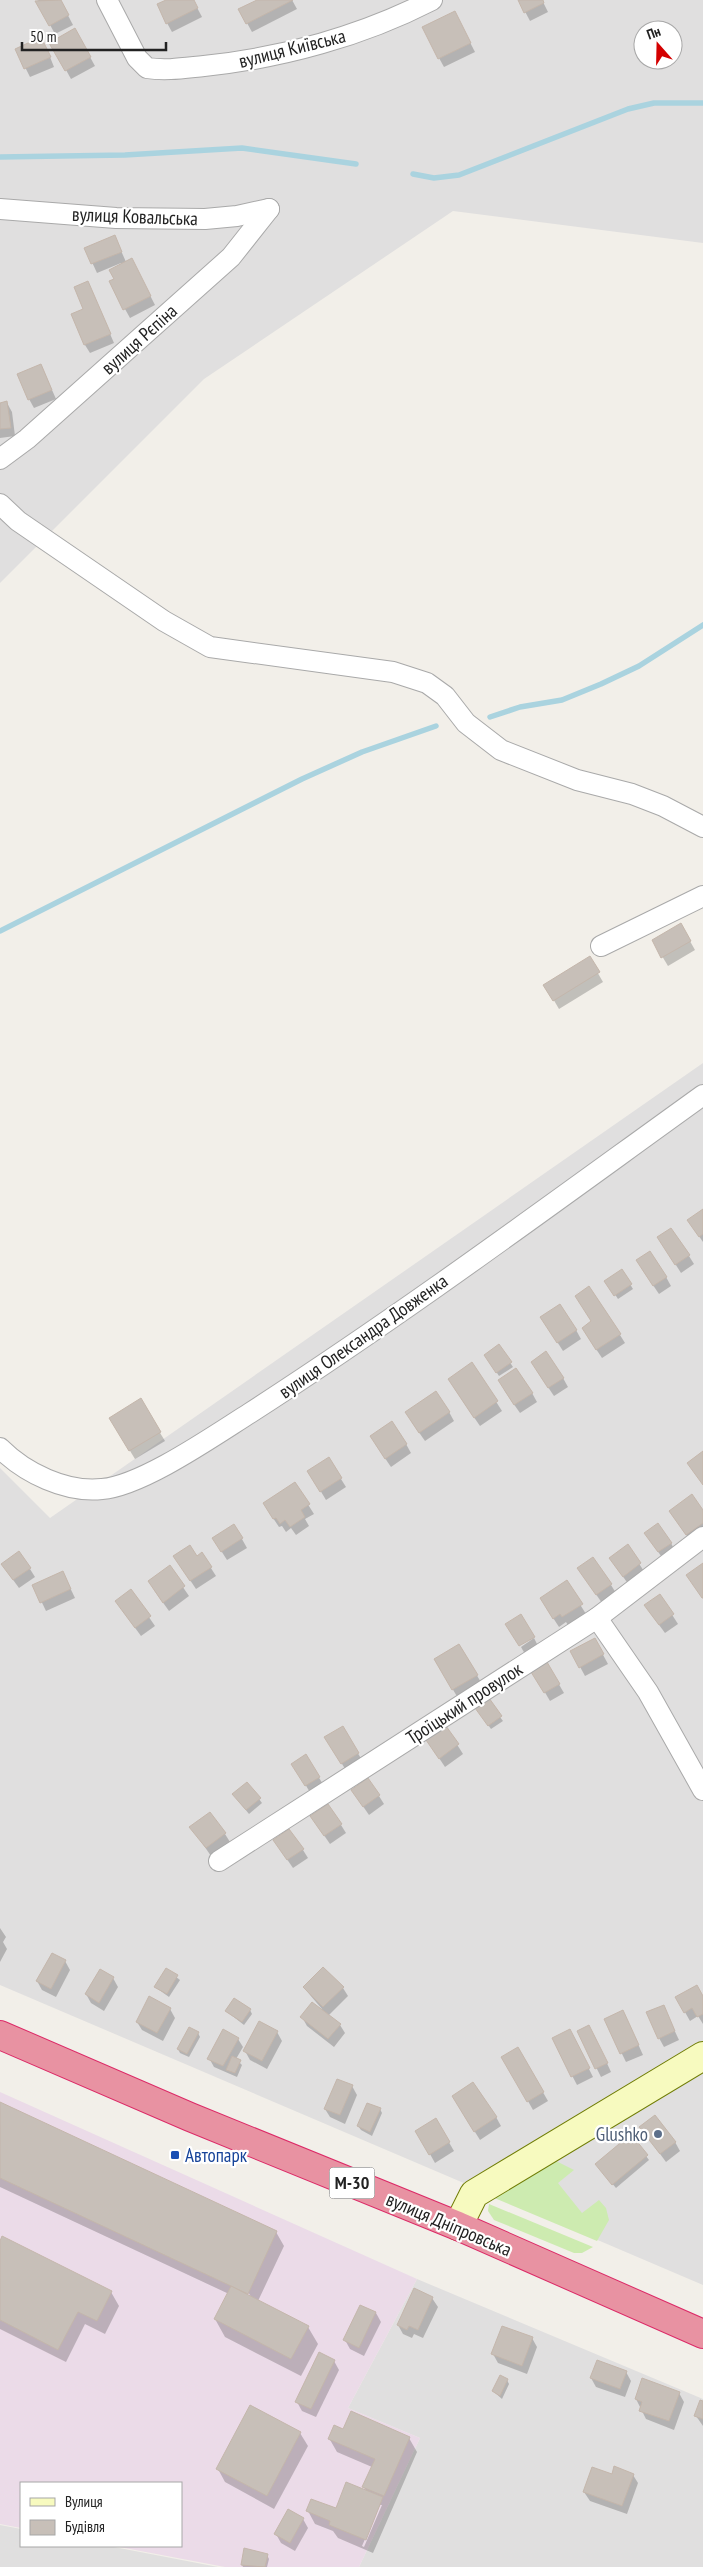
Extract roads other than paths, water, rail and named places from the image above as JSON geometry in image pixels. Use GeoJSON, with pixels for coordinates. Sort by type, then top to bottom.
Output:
{"type":"FeatureCollection","features":[{"type":"Feature","properties":{"kind":"highway","name":"вулиця Дніпровська"},"geometry":{"type":"LineString","coordinates":[[0,2035],[190,2117],[458,2226],[703,2334]]}},
{"type":"Feature","properties":{"kind":"street","name":"вулиця Київська"},"geometry":{"type":"LineString","coordinates":[[107,0],[137,58],[147,68],[163,70],[248,62],[363,30],[427,1]]}},
{"type":"Feature","properties":{"kind":"street","name":"вулиця Ковальська"},"geometry":{"type":"LineString","coordinates":[[0,209],[116,218],[205,219],[237,216],[269,209]]}},
{"type":"Feature","properties":{"kind":"street","name":"вулиця Рєпіна"},"geometry":{"type":"LineString","coordinates":[[0,458],[27,439],[231,257],[269,209]]}},
{"type":"Feature","properties":{"kind":"street"},"geometry":{"type":"LineString","coordinates":[[0,504],[18,521],[164,621],[210,646],[393,672],[426,683],[445,696],[466,723],[501,750],[577,780],[648,800],[703,826]]}},
{"type":"Feature","properties":{"kind":"street"},"geometry":{"type":"LineString","coordinates":[[601,946],[703,896]]}},
{"type":"Feature","properties":{"kind":"street","name":"вулиця Олександра Довженка"},"geometry":{"type":"LineString","coordinates":[[0,1448],[29,1470],[54,1482],[102,1489],[127,1483],[199,1446],[320,1368],[703,1095]]}},
{"type":"Feature","properties":{"kind":"street","name":"Троїцький провулок"},"geometry":{"type":"LineString","coordinates":[[219,1861],[597,1618],[703,1537]]}},
{"type":"Feature","properties":{"kind":"street"},"geometry":{"type":"LineString","coordinates":[[597,1618],[648,1692],[703,1790]]}},
{"type":"Feature","properties":{"kind":"street"},"geometry":{"type":"LineString","coordinates":[[458,2226],[474,2194],[703,2056]]}},
{"type":"Feature","properties":{"kind":"waterway"},"geometry":{"type":"LineString","coordinates":[[413,174],[434,178],[459,175],[628,109],[654,103],[703,103]]}},
{"type":"Feature","properties":{"kind":"waterway"},"geometry":{"type":"LineString","coordinates":[[0,157],[125,155],[242,148],[356,164]]}},
{"type":"Feature","properties":{"kind":"waterway"},"geometry":{"type":"LineString","coordinates":[[490,717],[520,707],[562,700],[601,684],[639,666],[703,625]]}},
{"type":"Feature","properties":{"kind":"waterway"},"geometry":{"type":"LineString","coordinates":[[0,931],[302,779],[362,752],[436,726]]}},
{"type":"Feature","properties":{"kind":"place","name":"Glushko"},"geometry":{"type":"Point","coordinates":[658,2134]}},
{"type":"Feature","properties":{"kind":"place","name":"Автопарк"},"geometry":{"type":"Point","coordinates":[175,2155]}}]}
